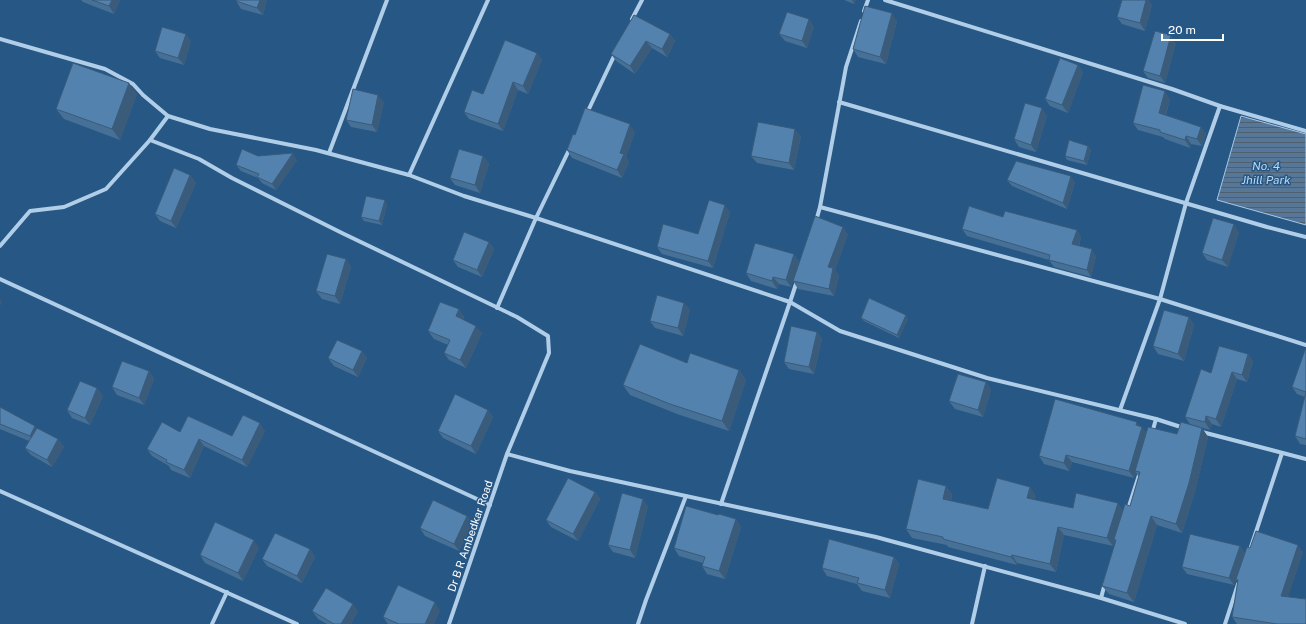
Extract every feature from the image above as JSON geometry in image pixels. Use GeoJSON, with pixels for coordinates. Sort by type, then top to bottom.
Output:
{"type":"FeatureCollection","features":[{"type":"Feature","properties":{"kind":"street"},"geometry":{"type":"LineString","coordinates":[[330,154],[387,0]]}},
{"type":"Feature","properties":{"kind":"street"},"geometry":{"type":"LineString","coordinates":[[409,175],[488,0]]}},
{"type":"Feature","properties":{"kind":"street"},"geometry":{"type":"LineString","coordinates":[[629,26],[642,0]]}},
{"type":"Feature","properties":{"kind":"street"},"geometry":{"type":"LineString","coordinates":[[814,229],[820,207],[846,67],[868,0]]}},
{"type":"Feature","properties":{"kind":"street"},"geometry":{"type":"LineString","coordinates":[[885,0],[1172,89],[1220,106],[1306,131]]}},
{"type":"Feature","properties":{"kind":"street"},"geometry":{"type":"LineString","coordinates":[[0,39],[105,69],[133,84],[143,95],[168,116],[210,129],[316,150],[409,175],[464,196],[536,218],[790,302],[840,331],[987,378],[1156,419],[1192,430]]}},
{"type":"Feature","properties":{"kind":"street"},"geometry":{"type":"LineString","coordinates":[[586,114],[616,52]]}},
{"type":"Feature","properties":{"kind":"street"},"geometry":{"type":"LineString","coordinates":[[839,102],[1267,227],[1306,237]]}},
{"type":"Feature","properties":{"kind":"street"},"geometry":{"type":"LineString","coordinates":[[1120,410],[1160,299],[1186,203],[1220,106]]}},
{"type":"Feature","properties":{"kind":"street"},"geometry":{"type":"LineString","coordinates":[[0,246],[30,211],[64,207],[106,189],[150,140],[168,116]]}},
{"type":"Feature","properties":{"kind":"street","name":"Dr B R Ambedkar Road"},"geometry":{"type":"LineString","coordinates":[[150,140],[199,159],[232,178],[342,233],[516,317],[548,336],[550,345],[549,353],[507,454],[449,624]]}},
{"type":"Feature","properties":{"kind":"street"},"geometry":{"type":"LineString","coordinates":[[497,308],[536,218],[573,142]]}},
{"type":"Feature","properties":{"kind":"street"},"geometry":{"type":"LineString","coordinates":[[820,207],[1160,299],[1306,345]]}},
{"type":"Feature","properties":{"kind":"street"},"geometry":{"type":"LineString","coordinates":[[721,504],[800,272]]}},
{"type":"Feature","properties":{"kind":"street"},"geometry":{"type":"LineString","coordinates":[[0,279],[490,505]]}},
{"type":"Feature","properties":{"kind":"street"},"geometry":{"type":"LineString","coordinates":[[1149,442],[1156,419]]}},
{"type":"Feature","properties":{"kind":"street"},"geometry":{"type":"LineString","coordinates":[[1199,432],[1306,459]]}},
{"type":"Feature","properties":{"kind":"street"},"geometry":{"type":"LineString","coordinates":[[1247,557],[1282,453]]}},
{"type":"Feature","properties":{"kind":"street"},"geometry":{"type":"LineString","coordinates":[[507,454],[570,471],[876,537],[1101,598],[1185,624]]}},
{"type":"Feature","properties":{"kind":"street"},"geometry":{"type":"LineString","coordinates":[[1126,516],[1142,464]]}},
{"type":"Feature","properties":{"kind":"street"},"geometry":{"type":"LineString","coordinates":[[0,491],[297,624]]}},
{"type":"Feature","properties":{"kind":"street"},"geometry":{"type":"LineString","coordinates":[[638,624],[686,496]]}},
{"type":"Feature","properties":{"kind":"street"},"geometry":{"type":"LineString","coordinates":[[972,624],[985,566]]}},
{"type":"Feature","properties":{"kind":"street"},"geometry":{"type":"LineString","coordinates":[[1101,598],[1108,575]]}},
{"type":"Feature","properties":{"kind":"street"},"geometry":{"type":"LineString","coordinates":[[1226,624],[1240,579]]}},
{"type":"Feature","properties":{"kind":"street"},"geometry":{"type":"LineString","coordinates":[[212,624],[227,592]]}},
{"type":"Feature","properties":{"kind":"water","name":"No. 4 Jhill Park"},"geometry":{"type":"Polygon","coordinates":[[[1241,116],[1306,134],[1306,225],[1217,200],[1241,116]]]}},
{"type":"Feature","properties":{"kind":"building"},"geometry":{"type":"Polygon","coordinates":[[[92,0],[112,0],[109,6],[92,0]]]}},
{"type":"Feature","properties":{"kind":"building"},"geometry":{"type":"Polygon","coordinates":[[[260,0],[257,8],[236,1],[260,0]]]}},
{"type":"Feature","properties":{"kind":"building"},"geometry":{"type":"Polygon","coordinates":[[[1122,0],[1146,0],[1140,23],[1117,17],[1122,0]]]}},
{"type":"Feature","properties":{"kind":"building"},"geometry":{"type":"Polygon","coordinates":[[[865,6],[892,13],[880,57],[853,49],[865,6]]]}},
{"type":"Feature","properties":{"kind":"building"},"geometry":{"type":"Polygon","coordinates":[[[787,12],[809,19],[802,41],[779,34],[787,12]]]}},
{"type":"Feature","properties":{"kind":"building"},"geometry":{"type":"Polygon","coordinates":[[[634,15],[670,34],[662,49],[646,41],[630,66],[611,54],[634,15]]]}},
{"type":"Feature","properties":{"kind":"building"},"geometry":{"type":"Polygon","coordinates":[[[162,27],[186,34],[178,58],[155,51],[162,27]]]}},
{"type":"Feature","properties":{"kind":"building"},"geometry":{"type":"Polygon","coordinates":[[[1155,31],[1171,35],[1160,76],[1143,71],[1155,31]]]}},
{"type":"Feature","properties":{"kind":"building"},"geometry":{"type":"Polygon","coordinates":[[[505,40],[537,53],[523,86],[513,82],[498,124],[464,112],[472,90],[483,94],[505,40]]]}},
{"type":"Feature","properties":{"kind":"building"},"geometry":{"type":"Polygon","coordinates":[[[1060,58],[1078,65],[1062,105],[1045,99],[1060,58]]]}},
{"type":"Feature","properties":{"kind":"building"},"geometry":{"type":"Polygon","coordinates":[[[73,63],[129,83],[112,129],[56,109],[73,63]]]}},
{"type":"Feature","properties":{"kind":"building"},"geometry":{"type":"Polygon","coordinates":[[[1143,85],[1165,91],[1159,113],[1201,127],[1197,139],[1186,136],[1185,140],[1160,132],[1160,130],[1133,123],[1143,85]]]}},
{"type":"Feature","properties":{"kind":"building"},"geometry":{"type":"Polygon","coordinates":[[[353,89],[378,95],[372,125],[346,120],[353,89]]]}},
{"type":"Feature","properties":{"kind":"building"},"geometry":{"type":"Polygon","coordinates":[[[1025,103],[1042,108],[1031,145],[1014,139],[1025,103]]]}},
{"type":"Feature","properties":{"kind":"building"},"geometry":{"type":"Polygon","coordinates":[[[585,108],[630,124],[620,153],[624,154],[617,170],[567,150],[573,134],[575,135],[585,108]]]}},
{"type":"Feature","properties":{"kind":"building"},"geometry":{"type":"Polygon","coordinates":[[[758,122],[795,129],[789,163],[751,156],[758,122]]]}},
{"type":"Feature","properties":{"kind":"building"},"geometry":{"type":"Polygon","coordinates":[[[1069,140],[1088,146],[1084,161],[1065,156],[1069,140]]]}},
{"type":"Feature","properties":{"kind":"building"},"geometry":{"type":"Polygon","coordinates":[[[242,149],[258,156],[293,153],[272,184],[257,177],[259,174],[236,165],[242,149]]]}},
{"type":"Feature","properties":{"kind":"building"},"geometry":{"type":"Polygon","coordinates":[[[459,149],[483,156],[475,185],[450,178],[459,149]]]}},
{"type":"Feature","properties":{"kind":"building"},"geometry":{"type":"Polygon","coordinates":[[[1016,161],[1071,176],[1063,203],[1007,180],[1016,161]]]}},
{"type":"Feature","properties":{"kind":"building"},"geometry":{"type":"Polygon","coordinates":[[[174,168],[190,175],[171,221],[155,214],[174,168]]]}},
{"type":"Feature","properties":{"kind":"building"},"geometry":{"type":"Polygon","coordinates":[[[366,196],[385,200],[379,221],[361,217],[366,196]]]}},
{"type":"Feature","properties":{"kind":"building"},"geometry":{"type":"Polygon","coordinates":[[[709,200],[725,205],[708,261],[657,247],[663,224],[698,234],[709,200]]]}},
{"type":"Feature","properties":{"kind":"building"},"geometry":{"type":"Polygon","coordinates":[[[969,206],[1003,217],[1005,211],[1077,230],[1072,244],[1092,249],[1087,270],[1049,260],[1050,255],[962,229],[969,206]]]}},
{"type":"Feature","properties":{"kind":"building"},"geometry":{"type":"Polygon","coordinates":[[[815,216],[843,227],[828,267],[833,268],[829,289],[793,281],[815,216]]]}},
{"type":"Feature","properties":{"kind":"building"},"geometry":{"type":"Polygon","coordinates":[[[1213,218],[1234,224],[1222,260],[1202,253],[1213,218]]]}},
{"type":"Feature","properties":{"kind":"building"},"geometry":{"type":"Polygon","coordinates":[[[464,232],[489,242],[477,270],[453,260],[464,232]]]}},
{"type":"Feature","properties":{"kind":"building"},"geometry":{"type":"Polygon","coordinates":[[[755,243],[794,254],[786,280],[773,277],[772,281],[746,273],[755,243]]]}},
{"type":"Feature","properties":{"kind":"building"},"geometry":{"type":"Polygon","coordinates":[[[327,254],[346,259],[335,296],[316,291],[327,254]]]}},
{"type":"Feature","properties":{"kind":"building"},"geometry":{"type":"Polygon","coordinates":[[[657,295],[684,303],[678,328],[650,321],[657,295]]]}},
{"type":"Feature","properties":{"kind":"building"},"geometry":{"type":"Polygon","coordinates":[[[869,298],[906,315],[897,335],[861,318],[869,298]]]}},
{"type":"Feature","properties":{"kind":"building"},"geometry":{"type":"Polygon","coordinates":[[[440,302],[459,309],[456,316],[476,326],[460,360],[444,353],[450,340],[428,331],[440,302]]]}},
{"type":"Feature","properties":{"kind":"building"},"geometry":{"type":"Polygon","coordinates":[[[1164,310],[1189,317],[1178,354],[1153,346],[1164,310]]]}},
{"type":"Feature","properties":{"kind":"building"},"geometry":{"type":"Polygon","coordinates":[[[791,326],[817,332],[809,367],[784,362],[791,326]]]}},
{"type":"Feature","properties":{"kind":"building"},"geometry":{"type":"Polygon","coordinates":[[[337,340],[362,351],[353,370],[328,358],[337,340]]]}},
{"type":"Feature","properties":{"kind":"building"},"geometry":{"type":"Polygon","coordinates":[[[640,344],[687,363],[690,353],[739,370],[722,421],[670,404],[623,385],[640,344]]]}},
{"type":"Feature","properties":{"kind":"building"},"geometry":{"type":"Polygon","coordinates":[[[1219,346],[1248,354],[1242,375],[1232,372],[1216,419],[1206,416],[1205,422],[1185,417],[1201,369],[1211,373],[1219,346]]]}},
{"type":"Feature","properties":{"kind":"building"},"geometry":{"type":"Polygon","coordinates":[[[1306,350],[1306,392],[1292,387],[1306,350]]]}},
{"type":"Feature","properties":{"kind":"building"},"geometry":{"type":"Polygon","coordinates":[[[122,361],[149,371],[139,398],[112,387],[122,361]]]}},
{"type":"Feature","properties":{"kind":"building"},"geometry":{"type":"Polygon","coordinates":[[[958,374],[986,382],[978,410],[949,401],[958,374]]]}},
{"type":"Feature","properties":{"kind":"building"},"geometry":{"type":"Polygon","coordinates":[[[80,381],[97,388],[85,418],[67,410],[80,381]]]}},
{"type":"Feature","properties":{"kind":"building"},"geometry":{"type":"Polygon","coordinates":[[[1306,392],[1306,439],[1295,436],[1306,392]]]}},
{"type":"Feature","properties":{"kind":"building"},"geometry":{"type":"Polygon","coordinates":[[[455,394],[488,410],[471,446],[438,431],[455,394]]]}},
{"type":"Feature","properties":{"kind":"building"},"geometry":{"type":"Polygon","coordinates":[[[1055,399],[1137,422],[1136,425],[1142,427],[1129,471],[1066,455],[1064,463],[1039,456],[1055,399]]]}},
{"type":"Feature","properties":{"kind":"building"},"geometry":{"type":"Polygon","coordinates":[[[0,407],[35,426],[30,436],[0,424],[0,407]]]}},
{"type":"Feature","properties":{"kind":"building"},"geometry":{"type":"Polygon","coordinates":[[[243,415],[260,423],[242,460],[199,439],[184,470],[166,462],[167,460],[147,449],[162,422],[180,432],[188,416],[232,436],[243,415]]]}},
{"type":"Feature","properties":{"kind":"building"},"geometry":{"type":"Polygon","coordinates":[[[1181,422],[1202,428],[1189,483],[1176,524],[1151,516],[1127,593],[1102,586],[1125,504],[1130,506],[1140,472],[1135,471],[1148,427],[1177,434],[1181,422]]]}},
{"type":"Feature","properties":{"kind":"building"},"geometry":{"type":"Polygon","coordinates":[[[37,428],[58,439],[47,460],[25,448],[37,428]]]}},
{"type":"Feature","properties":{"kind":"building"},"geometry":{"type":"Polygon","coordinates":[[[568,478],[595,492],[573,534],[546,520],[568,478]]]}},
{"type":"Feature","properties":{"kind":"building"},"geometry":{"type":"Polygon","coordinates":[[[997,478],[1030,487],[1027,498],[1073,508],[1076,493],[1118,503],[1107,538],[1058,527],[1050,564],[1012,555],[1011,557],[943,539],[943,537],[906,529],[918,479],[946,486],[943,499],[988,509],[997,478]]]}},
{"type":"Feature","properties":{"kind":"building"},"geometry":{"type":"Polygon","coordinates":[[[622,493],[643,499],[630,550],[608,545],[622,493]]]}},
{"type":"Feature","properties":{"kind":"building"},"geometry":{"type":"Polygon","coordinates":[[[433,500],[467,516],[454,544],[420,528],[433,500]]]}},
{"type":"Feature","properties":{"kind":"building"},"geometry":{"type":"Polygon","coordinates":[[[686,506],[736,519],[719,571],[702,566],[705,557],[674,548],[686,506]]]}},
{"type":"Feature","properties":{"kind":"building"},"geometry":{"type":"Polygon","coordinates":[[[215,522],[254,540],[238,573],[200,555],[215,522]]]}},
{"type":"Feature","properties":{"kind":"building"},"geometry":{"type":"Polygon","coordinates":[[[1256,531],[1298,545],[1281,596],[1306,599],[1306,624],[1277,624],[1232,617],[1238,580],[1236,579],[1247,547],[1250,548],[1256,531]]]}},
{"type":"Feature","properties":{"kind":"building"},"geometry":{"type":"Polygon","coordinates":[[[275,533],[310,549],[297,576],[262,559],[275,533]]]}},
{"type":"Feature","properties":{"kind":"building"},"geometry":{"type":"Polygon","coordinates":[[[1190,534],[1240,546],[1229,578],[1182,567],[1190,534]]]}},
{"type":"Feature","properties":{"kind":"building"},"geometry":{"type":"Polygon","coordinates":[[[829,539],[894,557],[885,590],[857,583],[859,578],[822,568],[829,539]]]}},
{"type":"Feature","properties":{"kind":"building"},"geometry":{"type":"Polygon","coordinates":[[[398,585],[435,602],[425,624],[399,624],[383,617],[398,585]]]}},
{"type":"Feature","properties":{"kind":"building"},"geometry":{"type":"Polygon","coordinates":[[[326,588],[353,604],[341,624],[334,624],[312,611],[326,588]]]}}]}
